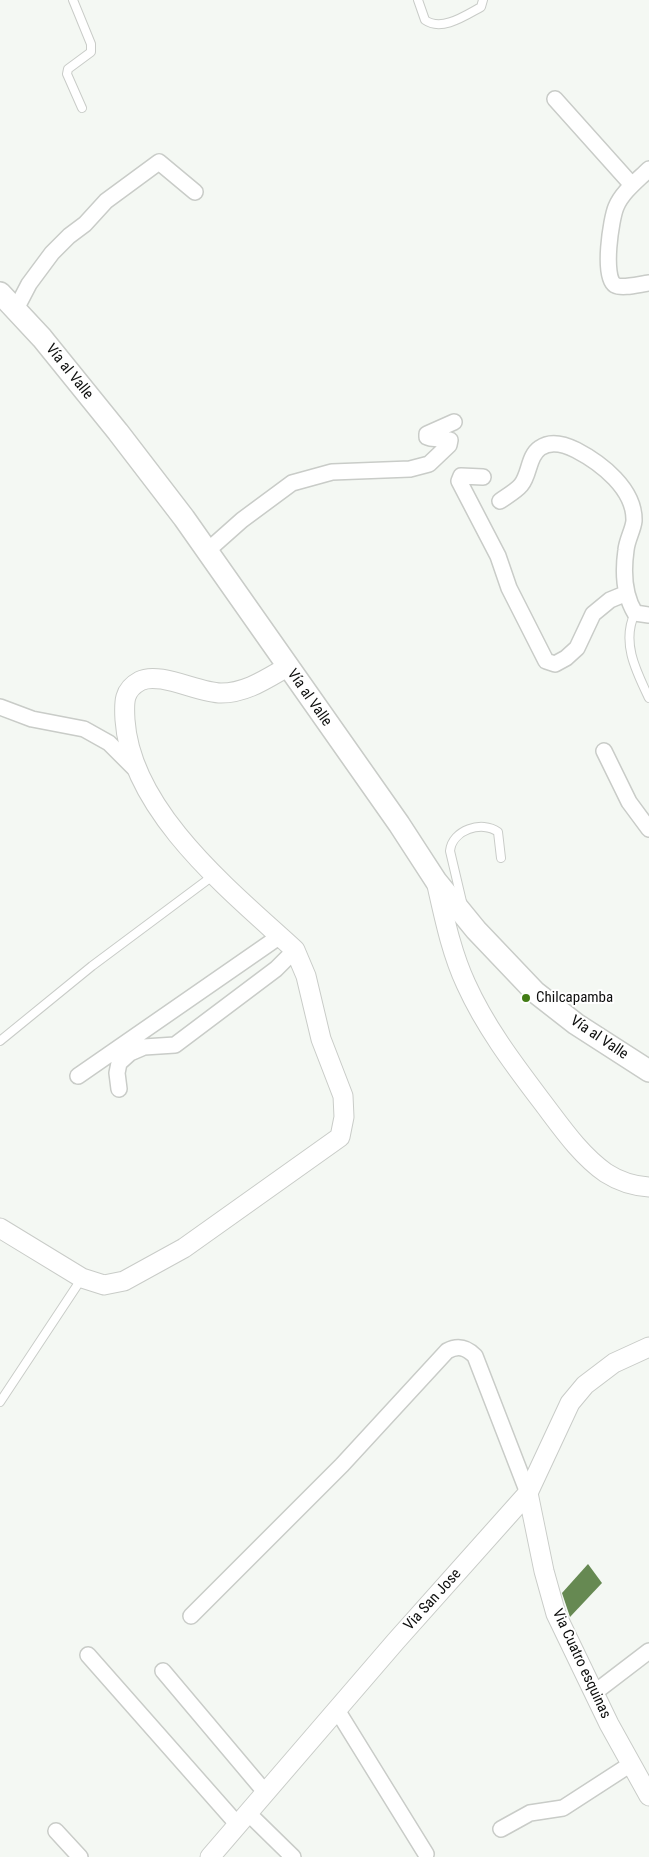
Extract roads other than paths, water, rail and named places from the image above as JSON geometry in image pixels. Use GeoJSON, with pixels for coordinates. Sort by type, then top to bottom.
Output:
{"type":"FeatureCollection","features":[{"type":"Feature","properties":{"kind":"main road","name":"Vía al Valle"},"geometry":{"type":"LineString","coordinates":[[0,293],[16,309],[118,432],[206,552],[399,824],[436,881],[466,917],[535,992],[576,1024],[649,1072]]}},
{"type":"Feature","properties":{"kind":"street"},"geometry":{"type":"LineString","coordinates":[[555,99],[632,185]]}},
{"type":"Feature","properties":{"kind":"street"},"geometry":{"type":"LineString","coordinates":[[16,309],[29,284],[52,253],[68,236],[90,220],[106,201],[159,162],[195,192]]}},
{"type":"Feature","properties":{"kind":"street"},"geometry":{"type":"LineString","coordinates":[[649,169],[632,185],[616,206],[609,239],[609,278],[618,286],[649,283]]}},
{"type":"Feature","properties":{"kind":"street"},"geometry":{"type":"LineString","coordinates":[[206,552],[242,520],[292,484],[332,472],[410,469],[429,464],[449,445],[450,440],[430,438],[427,437],[427,434],[454,422]]}},
{"type":"Feature","properties":{"kind":"street"},"geometry":{"type":"LineString","coordinates":[[500,501],[521,485],[533,457],[540,448],[550,444],[567,446],[609,471],[624,490],[634,521],[626,550],[627,593],[630,604],[642,614]]}},
{"type":"Feature","properties":{"kind":"street"},"geometry":{"type":"LineString","coordinates":[[483,477],[461,476],[459,481],[498,556],[509,588],[546,661],[555,664],[566,658],[577,648],[593,614],[610,600],[627,593]]}},
{"type":"Feature","properties":{"kind":"street"},"geometry":{"type":"LineString","coordinates":[[139,773],[126,729],[124,702],[129,689],[142,680],[164,680],[194,689],[221,693],[251,688],[287,667]]}},
{"type":"Feature","properties":{"kind":"street"},"geometry":{"type":"LineString","coordinates":[[0,706],[32,719],[84,729],[109,743],[139,773],[173,828],[191,852],[295,950],[306,976],[321,1039],[343,1096],[344,1117],[340,1137],[184,1248],[124,1282],[104,1284],[82,1278],[0,1228]]}},
{"type":"Feature","properties":{"kind":"street"},"geometry":{"type":"LineString","coordinates":[[604,751],[629,802],[649,830]]}},
{"type":"Feature","properties":{"kind":"street"},"geometry":{"type":"LineString","coordinates":[[436,881],[447,932],[465,982],[487,1026],[562,1128],[597,1165],[621,1182],[634,1186],[649,1187]]}},
{"type":"Feature","properties":{"kind":"street"},"geometry":{"type":"LineString","coordinates":[[78,1076],[280,936]]}},
{"type":"Feature","properties":{"kind":"street"},"geometry":{"type":"LineString","coordinates":[[118,1088],[116,1073],[119,1063],[130,1053],[144,1047],[174,1045],[276,969],[295,950]]}},
{"type":"Feature","properties":{"kind":"street","name":"Via San Jose"},"geometry":{"type":"LineString","coordinates":[[210,1857],[528,1493],[570,1403],[575,1397],[597,1374],[649,1346]]}},
{"type":"Feature","properties":{"kind":"street"},"geometry":{"type":"LineString","coordinates":[[192,1616],[342,1464],[447,1351],[454,1347],[469,1350],[475,1356],[528,1493]]}},
{"type":"Feature","properties":{"kind":"street","name":"Via Cuatro esquinas"},"geometry":{"type":"LineString","coordinates":[[528,1493],[544,1571],[556,1614],[594,1693],[649,1796]]}},
{"type":"Feature","properties":{"kind":"street"},"geometry":{"type":"LineString","coordinates":[[594,1693],[649,1651]]}},
{"type":"Feature","properties":{"kind":"street"},"geometry":{"type":"LineString","coordinates":[[88,1655],[243,1819],[292,1857]]}},
{"type":"Feature","properties":{"kind":"street"},"geometry":{"type":"LineString","coordinates":[[163,1671],[265,1792]]}},
{"type":"Feature","properties":{"kind":"street"},"geometry":{"type":"LineString","coordinates":[[337,1710],[426,1854]]}},
{"type":"Feature","properties":{"kind":"street"},"geometry":{"type":"LineString","coordinates":[[501,1829],[530,1813],[555,1811],[563,1808],[631,1764]]}},
{"type":"Feature","properties":{"kind":"street"},"geometry":{"type":"LineString","coordinates":[[56,1831],[80,1857]]}},
{"type":"Feature","properties":{"kind":"lane"},"geometry":{"type":"LineString","coordinates":[[74,0],[91,44],[91,52],[68,69],[67,74],[82,108]]}},
{"type":"Feature","properties":{"kind":"lane"},"geometry":{"type":"LineString","coordinates":[[418,0],[425,20],[437,25],[458,20],[481,7],[483,0]]}},
{"type":"Feature","properties":{"kind":"lane"},"geometry":{"type":"LineString","coordinates":[[642,614],[630,624],[629,642],[634,664],[649,698]]}},
{"type":"Feature","properties":{"kind":"lane"},"geometry":{"type":"LineString","coordinates":[[466,917],[458,876],[450,851],[451,842],[458,834],[472,827],[490,826],[498,832],[501,858]]}},
{"type":"Feature","properties":{"kind":"lane"},"geometry":{"type":"LineString","coordinates":[[0,1040],[92,966],[215,875]]}},
{"type":"Feature","properties":{"kind":"lane"},"geometry":{"type":"LineString","coordinates":[[0,1402],[82,1278]]}},
{"type":"Feature","properties":{"kind":"place","name":"Chilcapamba"},"geometry":{"type":"Point","coordinates":[526,998]}}]}
